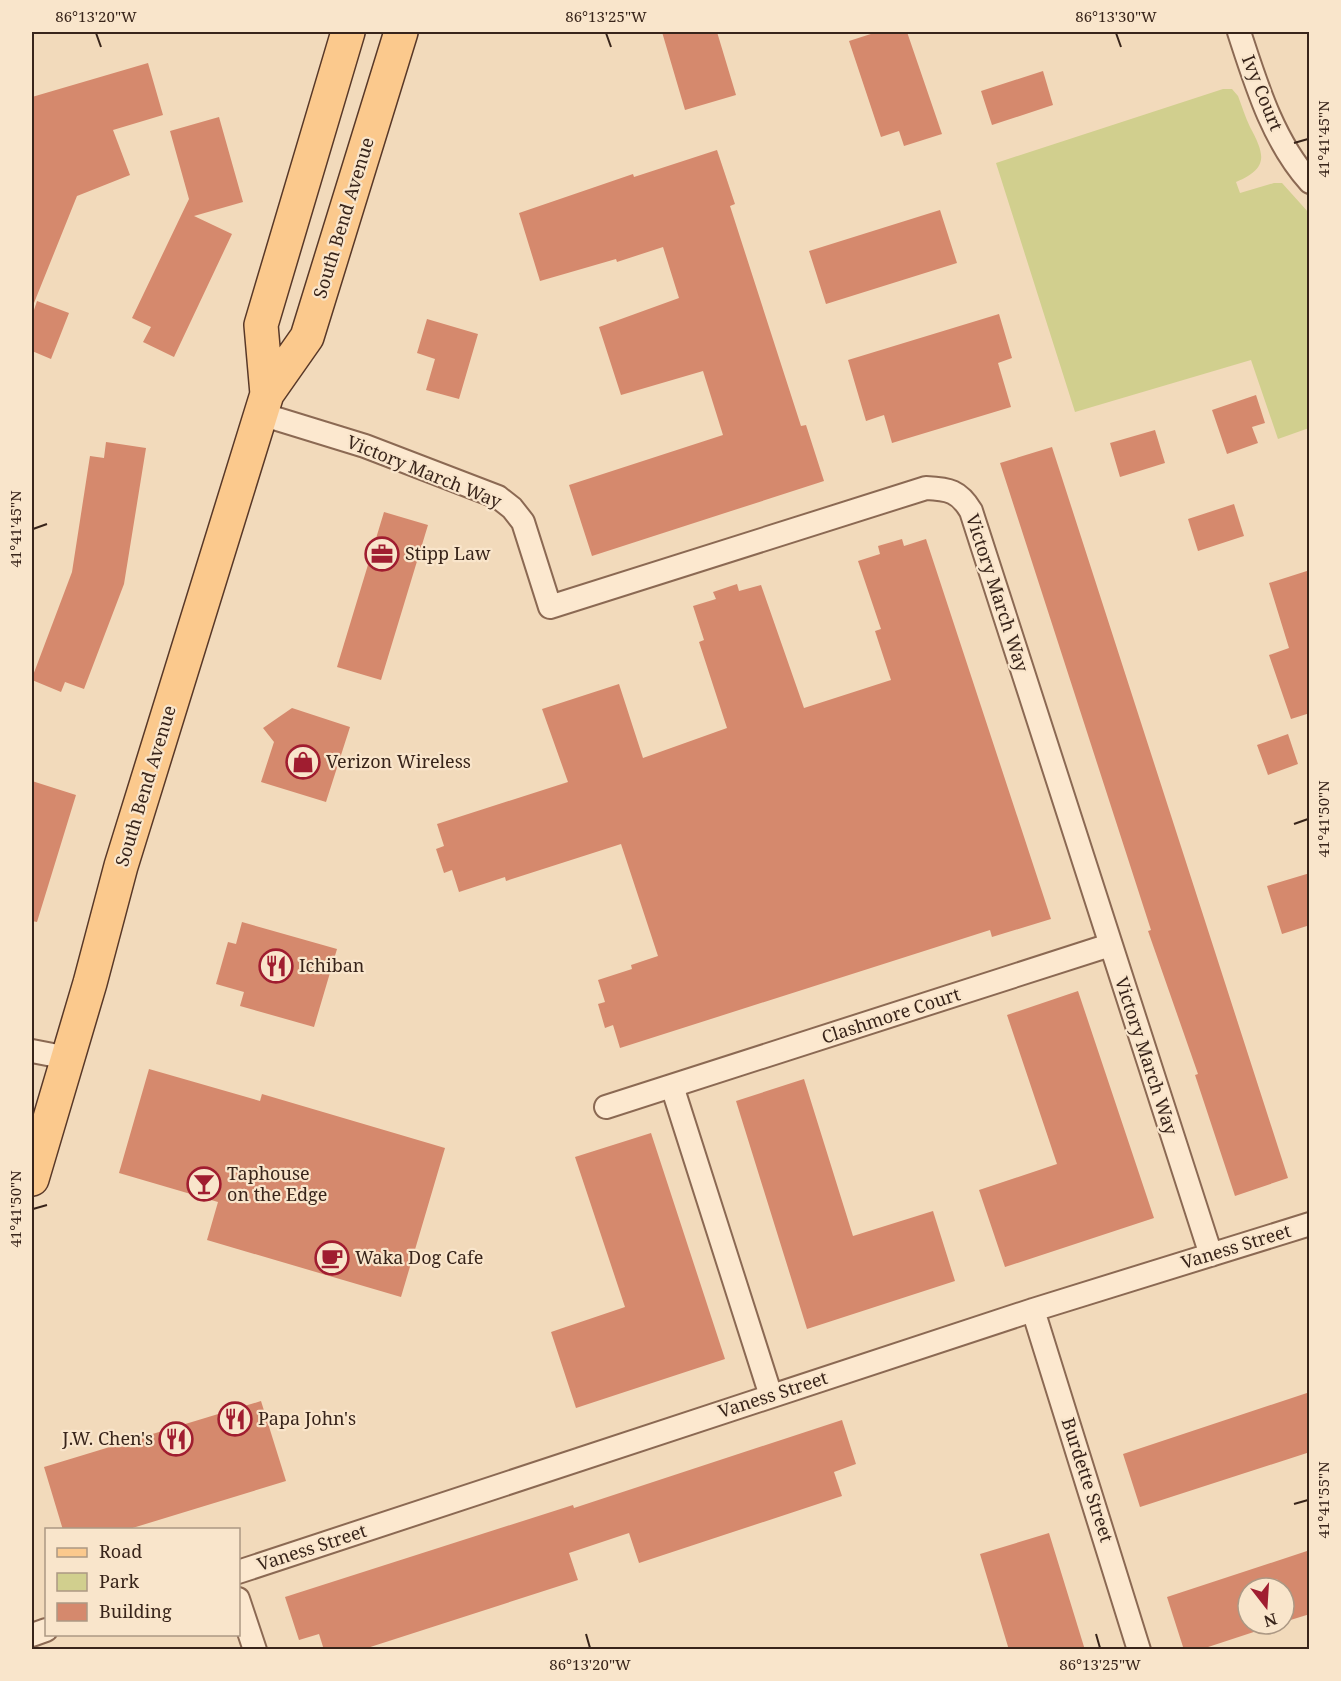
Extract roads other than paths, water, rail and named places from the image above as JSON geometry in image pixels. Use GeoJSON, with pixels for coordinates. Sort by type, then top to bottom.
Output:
{"type":"FeatureCollection","features":[{"type":"Feature","properties":{"kind":"main road","name":"South Bend Avenue"},"geometry":{"type":"LineString","coordinates":[[264,404],[261,325],[348,32]]}},
{"type":"Feature","properties":{"kind":"main road","name":"South Bend Avenue"},"geometry":{"type":"LineString","coordinates":[[32,1179],[122,867],[264,404],[307,338],[401,32]]}},
{"type":"Feature","properties":{"kind":"street","name":"Ivy Court"},"geometry":{"type":"LineString","coordinates":[[1239,32],[1259,93],[1294,164],[1310,182]]}},
{"type":"Feature","properties":{"kind":"street","name":"Victory March Way"},"geometry":{"type":"LineString","coordinates":[[264,404],[498,498],[512,508],[523,522],[550,607],[926,488],[953,490],[963,498],[971,511],[1210,1255]]}},
{"type":"Feature","properties":{"kind":"street","name":"Clashmore Court"},"geometry":{"type":"LineString","coordinates":[[606,1107],[1110,945]]}},
{"type":"Feature","properties":{"kind":"street"},"geometry":{"type":"LineString","coordinates":[[32,1051],[68,1058]]}},
{"type":"Feature","properties":{"kind":"street"},"geometry":{"type":"LineString","coordinates":[[672,1086],[771,1396]]}},
{"type":"Feature","properties":{"kind":"street","name":"Vaness Street"},"geometry":{"type":"LineString","coordinates":[[240,1571],[1033,1310],[1310,1224]]}},
{"type":"Feature","properties":{"kind":"street","name":"Burdette Street"},"geometry":{"type":"LineString","coordinates":[[1033,1310],[1140,1650]]}},
{"type":"Feature","properties":{"kind":"street"},"geometry":{"type":"LineString","coordinates":[[240,1605],[255,1650]]}},
{"type":"Feature","properties":{"kind":"place","name":"Stipp Law"},"geometry":{"type":"Point","coordinates":[382,554]}},
{"type":"Feature","properties":{"kind":"place","name":"Verizon Wireless"},"geometry":{"type":"Point","coordinates":[303,762]}},
{"type":"Feature","properties":{"kind":"place","name":"Ichiban"},"geometry":{"type":"Point","coordinates":[276,966]}},
{"type":"Feature","properties":{"kind":"place","name":"Taphouse on the Edge"},"geometry":{"type":"Point","coordinates":[204,1184]}},
{"type":"Feature","properties":{"kind":"place","name":"Waka Dog Cafe"},"geometry":{"type":"Point","coordinates":[332,1258]}},
{"type":"Feature","properties":{"kind":"place","name":"Papa John's"},"geometry":{"type":"Point","coordinates":[235,1419]}},
{"type":"Feature","properties":{"kind":"place","name":"J.W. Chen's"},"geometry":{"type":"Point","coordinates":[176,1439]}}]}
